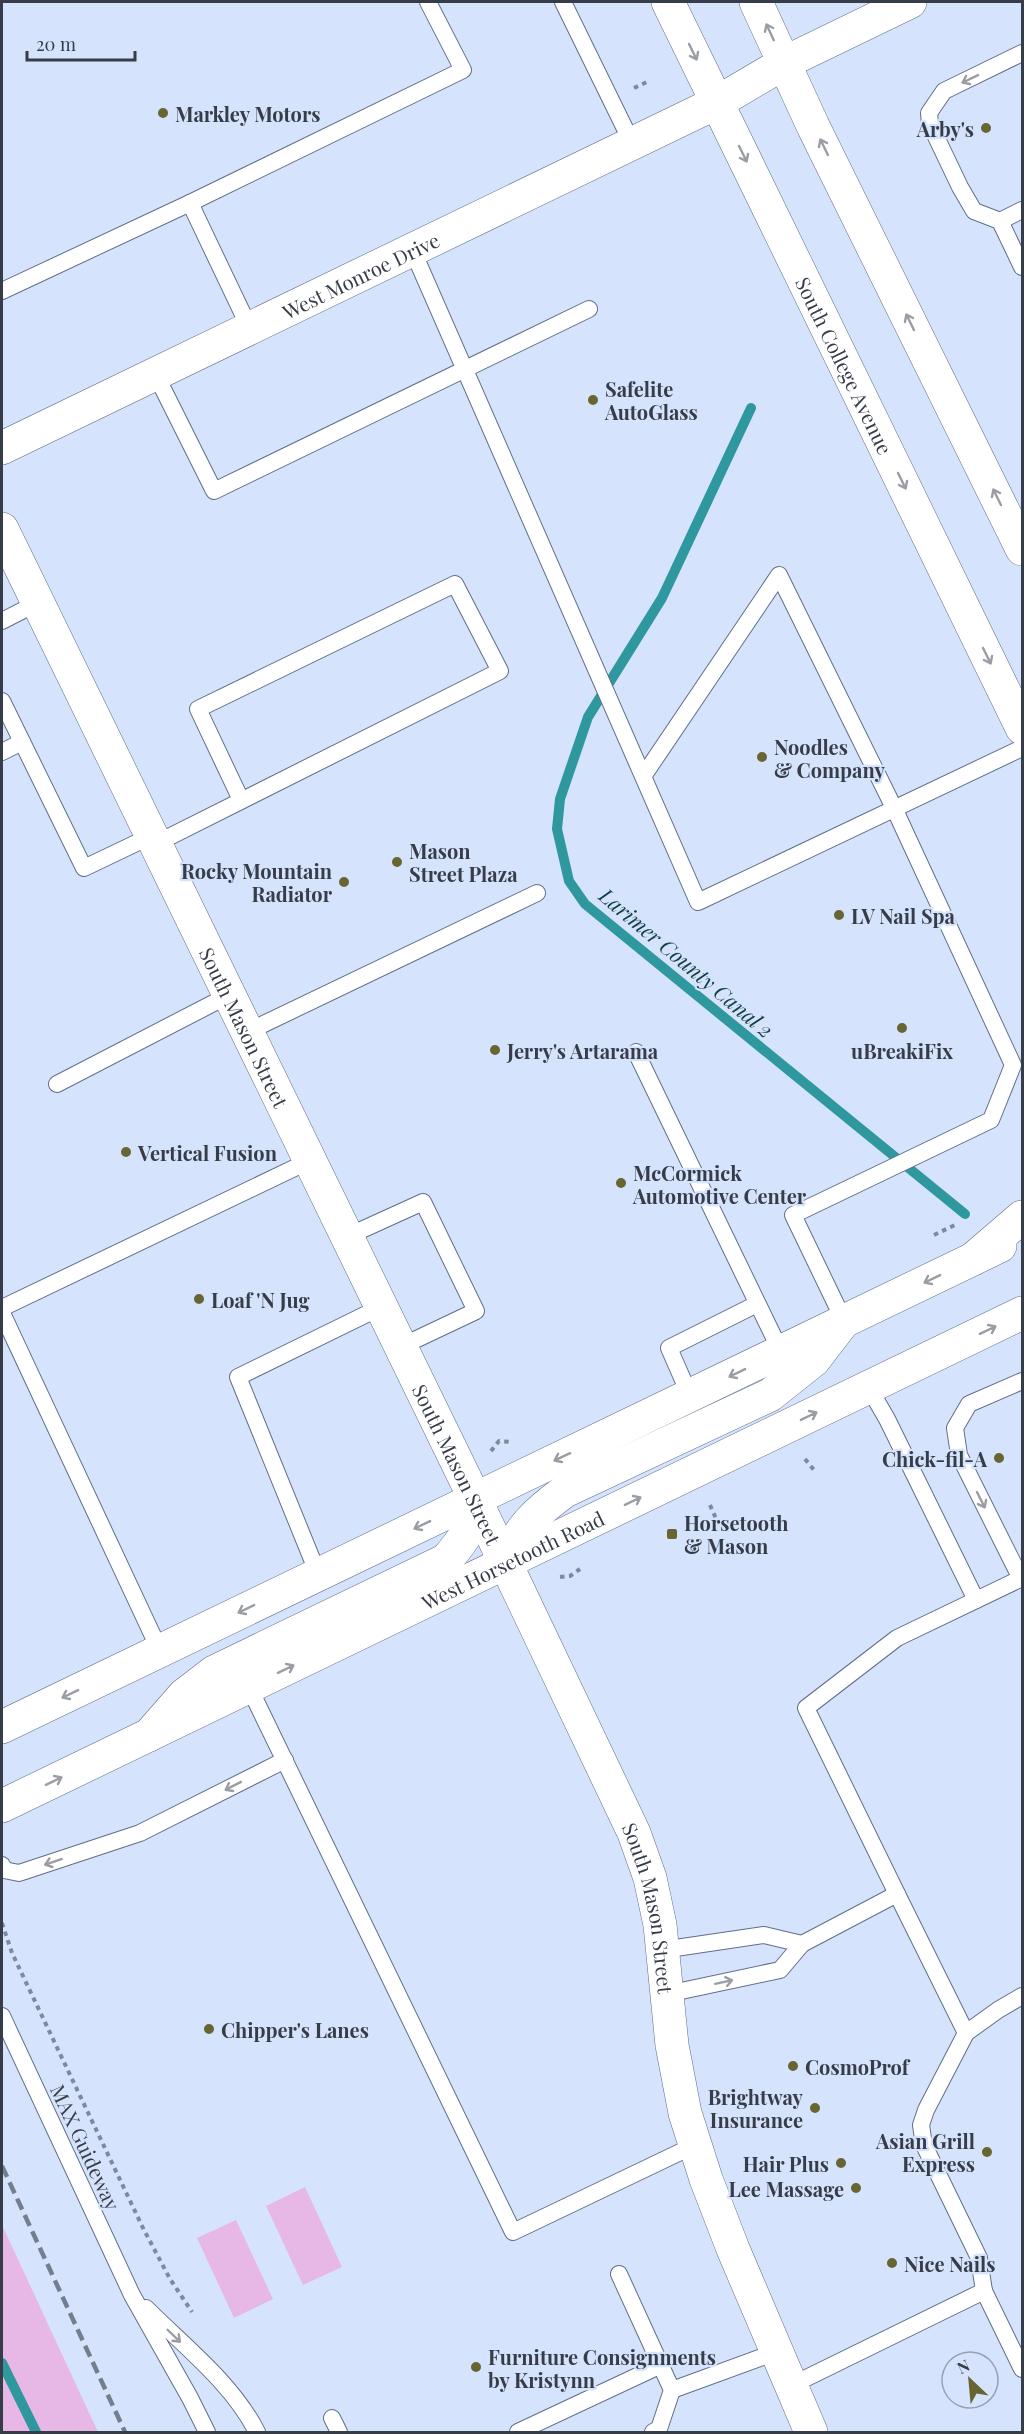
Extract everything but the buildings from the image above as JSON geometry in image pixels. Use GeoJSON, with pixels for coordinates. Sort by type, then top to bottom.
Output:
{"type":"FeatureCollection","features":[{"type":"Feature","properties":{"kind":"main road","name":"South College Avenue"},"geometry":{"type":"LineString","coordinates":[[668,2],[1023,728]]}},
{"type":"Feature","properties":{"kind":"main road"},"geometry":{"type":"LineString","coordinates":[[756,2],[813,126],[1023,549]]}},
{"type":"Feature","properties":{"kind":"main road","name":"West Monroe Drive"},"geometry":{"type":"LineString","coordinates":[[2,448],[718,102],[784,63],[910,2]]}},
{"type":"Feature","properties":{"kind":"main road","name":"South Mason Street"},"geometry":{"type":"LineString","coordinates":[[2,529],[475,1499],[634,1833],[650,1878],[660,1925],[672,2045],[685,2113],[729,2239],[811,2433]]}},
{"type":"Feature","properties":{"kind":"main road"},"geometry":{"type":"LineString","coordinates":[[973,1259],[1023,1217]]}},
{"type":"Feature","properties":{"kind":"main road"},"geometry":{"type":"LineString","coordinates":[[2,1727],[1023,1235]]}},
{"type":"Feature","properties":{"kind":"main road","name":"West Horsetooth Road"},"geometry":{"type":"LineString","coordinates":[[2,1806],[1023,1313]]}},
{"type":"Feature","properties":{"kind":"main road"},"geometry":{"type":"LineString","coordinates":[[505,1563],[512,1545],[523,1528],[542,1508],[566,1491],[770,1395],[814,1359],[844,1321]]}},
{"type":"Feature","properties":{"kind":"main road"},"geometry":{"type":"LineString","coordinates":[[149,1735],[184,1695],[214,1672],[446,1560],[466,1539],[473,1518],[475,1499]]}},
{"type":"Feature","properties":{"kind":"lane"},"geometry":{"type":"LineString","coordinates":[[2,291],[190,204],[462,70],[428,2]]}},
{"type":"Feature","properties":{"kind":"lane"},"geometry":{"type":"LineString","coordinates":[[563,2],[632,142]]}},
{"type":"Feature","properties":{"kind":"lane"},"geometry":{"type":"LineString","coordinates":[[1023,53],[944,91],[929,113],[930,124],[935,135],[974,211],[1000,221],[1023,267]]}},
{"type":"Feature","properties":{"kind":"lane"},"geometry":{"type":"LineString","coordinates":[[190,204],[249,327]]}},
{"type":"Feature","properties":{"kind":"lane"},"geometry":{"type":"LineString","coordinates":[[1000,221],[1023,210]]}},
{"type":"Feature","properties":{"kind":"lane"},"geometry":{"type":"LineString","coordinates":[[412,249],[698,902],[1023,748]]}},
{"type":"Feature","properties":{"kind":"lane"},"geometry":{"type":"LineString","coordinates":[[155,373],[214,491],[589,309]]}},
{"type":"Feature","properties":{"kind":"lane"},"geometry":{"type":"LineString","coordinates":[[644,775],[779,575],[894,808],[1013,1065],[991,1120],[793,1215],[844,1321]]}},
{"type":"Feature","properties":{"kind":"lane"},"geometry":{"type":"LineString","coordinates":[[2,701],[84,868],[241,800],[500,671],[455,584],[198,709],[241,800]]}},
{"type":"Feature","properties":{"kind":"lane"},"geometry":{"type":"LineString","coordinates":[[2,621],[38,603]]}},
{"type":"Feature","properties":{"kind":"lane"},"geometry":{"type":"LineString","coordinates":[[2,752],[22,742]]}},
{"type":"Feature","properties":{"kind":"lane"},"geometry":{"type":"LineString","coordinates":[[247,1032],[537,894]]}},
{"type":"Feature","properties":{"kind":"lane"},"geometry":{"type":"LineString","coordinates":[[57,1084],[229,995]]}},
{"type":"Feature","properties":{"kind":"lane"},"geometry":{"type":"LineString","coordinates":[[636,1052],[781,1352]]}},
{"type":"Feature","properties":{"kind":"lane"},"geometry":{"type":"LineString","coordinates":[[2,1308],[309,1161]]}},
{"type":"Feature","properties":{"kind":"lane"},"geometry":{"type":"LineString","coordinates":[[346,1237],[423,1202],[476,1311],[400,1347]]}},
{"type":"Feature","properties":{"kind":"lane"},"geometry":{"type":"LineString","coordinates":[[690,1396],[669,1348],[757,1304]]}},
{"type":"Feature","properties":{"kind":"lane"},"geometry":{"type":"LineString","coordinates":[[318,1574],[238,1377],[381,1306]]}},
{"type":"Feature","properties":{"kind":"lane"},"geometry":{"type":"LineString","coordinates":[[2,1313],[160,1651]]}},
{"type":"Feature","properties":{"kind":"lane"},"geometry":{"type":"LineString","coordinates":[[966,2033],[806,1708],[897,1638],[1022,1578],[958,1455],[955,1428],[969,1404],[1023,1381]]}},
{"type":"Feature","properties":{"kind":"lane"},"geometry":{"type":"LineString","coordinates":[[869,1388],[887,1419],[976,1600]]}},
{"type":"Feature","properties":{"kind":"lane"},"geometry":{"type":"LineString","coordinates":[[249,1687],[513,2232],[695,2145]]}},
{"type":"Feature","properties":{"kind":"lane"},"geometry":{"type":"LineString","coordinates":[[2,1865],[4,1870],[19,1873],[140,1833],[285,1760]]}},
{"type":"Feature","properties":{"kind":"lane"},"geometry":{"type":"LineString","coordinates":[[667,1994],[780,1970],[802,1944],[897,1894]]}},
{"type":"Feature","properties":{"kind":"lane"},"geometry":{"type":"LineString","coordinates":[[662,1950],[764,1935],[802,1944]]}},
{"type":"Feature","properties":{"kind":"lane"},"geometry":{"type":"LineString","coordinates":[[1023,1996],[998,2010],[966,2033],[926,2110],[921,2125],[924,2145],[979,2258],[984,2291],[1023,2369]]}},
{"type":"Feature","properties":{"kind":"lane","name":"MAX Guideway"},"geometry":{"type":"LineString","coordinates":[[2,2016],[132,2295],[207,2433]]}},
{"type":"Feature","properties":{"kind":"lane"},"geometry":{"type":"LineString","coordinates":[[619,2274],[672,2390],[657,2431]]}},
{"type":"Feature","properties":{"kind":"lane"},"geometry":{"type":"LineString","coordinates":[[790,2386],[984,2291]]}},
{"type":"Feature","properties":{"kind":"lane","name":"MAX Guideway"},"geometry":{"type":"LineString","coordinates":[[132,2295],[228,2389],[257,2433]]}},
{"type":"Feature","properties":{"kind":"lane"},"geometry":{"type":"LineString","coordinates":[[672,2390],[776,2352]]}},
{"type":"Feature","properties":{"kind":"lane"},"geometry":{"type":"LineString","coordinates":[[518,2433],[661,2365]]}},
{"type":"Feature","properties":{"kind":"path"},"geometry":{"type":"LineString","coordinates":[[630,89],[649,81]]}},
{"type":"Feature","properties":{"kind":"path"},"geometry":{"type":"LineString","coordinates":[[925,1240],[965,1219]]}},
{"type":"Feature","properties":{"kind":"path"},"geometry":{"type":"LineString","coordinates":[[805,1459],[814,1470]]}},
{"type":"Feature","properties":{"kind":"path"},"geometry":{"type":"LineString","coordinates":[[710,1505],[717,1521]]}},
{"type":"Feature","properties":{"kind":"path"},"geometry":{"type":"LineString","coordinates":[[2,1923],[12,1953],[143,2228],[170,2279],[199,2319]]}},
{"type":"Feature","properties":{"kind":"shaded area"},"geometry":{"type":"Polygon","coordinates":[[[305,2187],[342,2267],[303,2285],[266,2206],[305,2187]]]}},
{"type":"Feature","properties":{"kind":"shaded area"},"geometry":{"type":"Polygon","coordinates":[[[236,2220],[273,2299],[234,2318],[197,2238],[236,2220]]]}},
{"type":"Feature","properties":{"kind":"shaded area"},"geometry":{"type":"Polygon","coordinates":[[[2,2225],[98,2432],[2,2432],[2,2225]]]}},
{"type":"Feature","properties":{"kind":"waterway","name":"Larimer County Canal 2"},"geometry":{"type":"LineString","coordinates":[[751,408],[662,598],[588,717],[560,799],[557,829],[569,881],[585,904],[965,1214]]}},
{"type":"Feature","properties":{"kind":"waterway"},"geometry":{"type":"LineString","coordinates":[[2,2363],[36,2432]]}},
{"type":"Feature","properties":{"kind":"railway"},"geometry":{"type":"LineString","coordinates":[[2,2166],[125,2432]]}},
{"type":"Feature","properties":{"kind":"place","name":"Markley Motors"},"geometry":{"type":"Point","coordinates":[163,113]}},
{"type":"Feature","properties":{"kind":"place","name":"Arby's"},"geometry":{"type":"Point","coordinates":[986,128]}},
{"type":"Feature","properties":{"kind":"place","name":"Safelite AutoGlass"},"geometry":{"type":"Point","coordinates":[593,400]}},
{"type":"Feature","properties":{"kind":"place","name":"Noodles & Company"},"geometry":{"type":"Point","coordinates":[762,757]}},
{"type":"Feature","properties":{"kind":"place","name":"Mason Street Plaza"},"geometry":{"type":"Point","coordinates":[397,862]}},
{"type":"Feature","properties":{"kind":"place","name":"Rocky Mountain Radiator"},"geometry":{"type":"Point","coordinates":[344,882]}},
{"type":"Feature","properties":{"kind":"place","name":"LV Nail Spa"},"geometry":{"type":"Point","coordinates":[839,915]}},
{"type":"Feature","properties":{"kind":"place","name":"uBreakiFix"},"geometry":{"type":"Point","coordinates":[902,1028]}},
{"type":"Feature","properties":{"kind":"place","name":"Jerry's Artarama"},"geometry":{"type":"Point","coordinates":[495,1050]}},
{"type":"Feature","properties":{"kind":"place","name":"Vertical Fusion"},"geometry":{"type":"Point","coordinates":[126,1152]}},
{"type":"Feature","properties":{"kind":"place","name":"McCormick Automotive Center"},"geometry":{"type":"Point","coordinates":[621,1183]}},
{"type":"Feature","properties":{"kind":"place","name":"Loaf 'N Jug"},"geometry":{"type":"Point","coordinates":[199,1299]}},
{"type":"Feature","properties":{"kind":"place","name":"Chick-fil-A"},"geometry":{"type":"Point","coordinates":[999,1458]}},
{"type":"Feature","properties":{"kind":"place","name":"Horsetooth & Mason"},"geometry":{"type":"Point","coordinates":[672,1534]}},
{"type":"Feature","properties":{"kind":"place","name":"Chipper's Lanes"},"geometry":{"type":"Point","coordinates":[209,2029]}},
{"type":"Feature","properties":{"kind":"place","name":"CosmoProf"},"geometry":{"type":"Point","coordinates":[793,2066]}},
{"type":"Feature","properties":{"kind":"place","name":"Brightway Insurance"},"geometry":{"type":"Point","coordinates":[815,2108]}},
{"type":"Feature","properties":{"kind":"place","name":"Asian Grill Express"},"geometry":{"type":"Point","coordinates":[987,2152]}},
{"type":"Feature","properties":{"kind":"place","name":"Hair Plus"},"geometry":{"type":"Point","coordinates":[841,2163]}},
{"type":"Feature","properties":{"kind":"place","name":"Lee Massage"},"geometry":{"type":"Point","coordinates":[856,2188]}},
{"type":"Feature","properties":{"kind":"place","name":"Nice Nails"},"geometry":{"type":"Point","coordinates":[892,2263]}},
{"type":"Feature","properties":{"kind":"place","name":"Furniture Consignments by Kristynn"},"geometry":{"type":"Point","coordinates":[476,2367]}}]}
